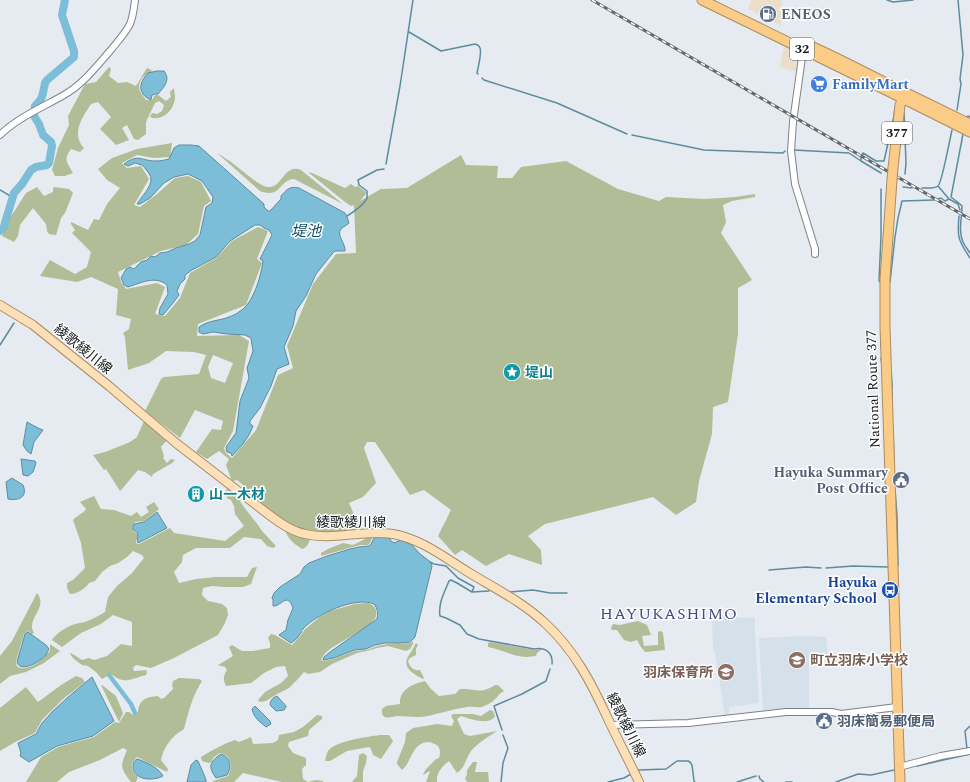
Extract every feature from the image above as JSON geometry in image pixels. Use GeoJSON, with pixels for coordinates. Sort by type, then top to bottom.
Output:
{"type":"FeatureCollection","features":[{"type":"Feature","properties":{"kind":"highway","name":"32"},"geometry":{"type":"LineString","coordinates":[[702,0],[803,46],[904,95],[970,124]]}},
{"type":"Feature","properties":{"kind":"highway","name":"32"},"geometry":{"type":"LineString","coordinates":[[715,0],[803,46]]}},
{"type":"Feature","properties":{"kind":"highway","name":"32"},"geometry":{"type":"LineString","coordinates":[[904,95],[970,132]]}},
{"type":"Feature","properties":{"kind":"highway","name":"National Route 377"},"geometry":{"type":"LineString","coordinates":[[900,782],[884,307],[893,168],[900,105],[904,95]]}},
{"type":"Feature","properties":{"kind":"main road","name":"綾歌綾川線"},"geometry":{"type":"LineString","coordinates":[[0,305],[32,325],[109,386],[176,443],[284,525],[299,532],[313,535],[334,536],[374,532],[394,534],[412,539],[436,552],[533,613],[546,623],[577,660],[590,682],[639,782]]}},
{"type":"Feature","properties":{"kind":"street"},"geometry":{"type":"LineString","coordinates":[[0,135],[11,126],[78,86],[92,72],[123,35],[130,23],[135,0]]}},
{"type":"Feature","properties":{"kind":"street"},"geometry":{"type":"LineString","coordinates":[[803,46],[791,139],[792,162],[795,184],[815,254]]}},
{"type":"Feature","properties":{"kind":"street"},"geometry":{"type":"LineString","coordinates":[[611,725],[688,723],[786,712],[832,712],[841,714],[897,707]]}},
{"type":"Feature","properties":{"kind":"street"},"geometry":{"type":"LineString","coordinates":[[900,767],[941,756],[970,751]]}},
{"type":"Feature","properties":{"kind":"shaded area"},"geometry":{"type":"Polygon","coordinates":[[[751,0],[782,0],[781,26],[748,9],[751,0]]]}},
{"type":"Feature","properties":{"kind":"shaded area"},"geometry":{"type":"Polygon","coordinates":[[[784,47],[798,54],[797,71],[787,70],[780,66],[784,47]]]}},
{"type":"Feature","properties":{"kind":"shaded area"},"geometry":{"type":"Polygon","coordinates":[[[712,616],[755,618],[759,703],[729,707],[729,716],[725,717],[715,652],[713,649],[712,616]]]}},
{"type":"Feature","properties":{"kind":"shaded area"},"geometry":{"type":"Polygon","coordinates":[[[804,636],[826,637],[828,656],[809,658],[809,710],[763,713],[759,638],[804,636]]]}},
{"type":"Feature","properties":{"kind":"green space"},"geometry":{"type":"Polygon","coordinates":[[[109,67],[111,69],[109,76],[118,83],[127,82],[136,86],[147,68],[153,71],[144,76],[140,81],[140,92],[146,100],[152,100],[155,95],[158,95],[166,101],[171,97],[170,92],[174,88],[175,98],[172,107],[167,114],[159,118],[150,117],[152,113],[157,114],[162,111],[164,105],[159,101],[155,103],[146,122],[146,134],[138,140],[134,139],[127,125],[122,128],[129,140],[116,145],[100,129],[111,117],[98,102],[91,104],[81,121],[78,130],[79,140],[84,148],[80,152],[71,149],[67,156],[67,161],[73,173],[65,176],[55,176],[52,170],[58,148],[69,125],[68,116],[85,84],[96,82],[109,67]]]}},
{"type":"Feature","properties":{"kind":"green space"},"geometry":{"type":"Polygon","coordinates":[[[172,143],[170,157],[154,158],[137,155],[122,163],[127,168],[141,166],[149,179],[134,205],[140,207],[175,178],[188,176],[201,182],[211,201],[204,206],[198,234],[186,245],[161,251],[118,272],[121,282],[126,289],[157,283],[165,287],[155,314],[165,316],[180,298],[190,273],[216,258],[232,241],[258,227],[268,231],[257,259],[262,263],[246,305],[198,324],[197,336],[239,335],[249,341],[233,431],[224,448],[226,453],[232,458],[256,430],[278,375],[293,368],[287,346],[313,284],[336,254],[356,253],[354,205],[351,206],[345,202],[308,172],[345,188],[351,184],[355,187],[358,186],[366,192],[360,201],[381,189],[407,188],[461,155],[466,165],[498,166],[497,178],[512,178],[521,167],[566,161],[618,189],[659,201],[666,197],[705,199],[755,194],[755,197],[732,201],[723,205],[726,222],[721,233],[752,280],[738,288],[738,334],[728,402],[713,407],[712,434],[699,481],[696,502],[676,515],[653,497],[545,524],[528,536],[541,550],[542,565],[509,554],[486,566],[462,550],[455,555],[438,536],[451,510],[424,490],[410,495],[375,442],[367,442],[364,448],[376,483],[363,497],[349,503],[360,528],[348,531],[322,532],[300,530],[290,526],[262,506],[260,500],[237,480],[232,481],[226,465],[229,459],[219,451],[207,459],[196,452],[212,429],[221,430],[223,421],[195,410],[180,438],[145,411],[161,379],[164,377],[199,374],[206,355],[194,352],[166,351],[149,363],[128,370],[125,337],[123,333],[129,329],[131,319],[116,315],[118,289],[91,277],[77,282],[40,276],[50,260],[75,274],[87,267],[91,252],[72,233],[75,230],[71,222],[88,230],[94,219],[99,220],[107,204],[120,188],[107,180],[98,169],[112,158],[137,149],[172,143]],[[213,355],[208,367],[211,378],[225,383],[233,363],[213,355]]]}},
{"type":"Feature","properties":{"kind":"green space"},"geometry":{"type":"Polygon","coordinates":[[[217,153],[233,163],[256,181],[268,187],[273,187],[291,170],[301,170],[343,204],[294,179],[285,182],[272,193],[260,191],[217,153]]]}},
{"type":"Feature","properties":{"kind":"green space"},"geometry":{"type":"Polygon","coordinates":[[[37,187],[44,196],[53,192],[54,187],[69,189],[73,193],[65,213],[61,218],[56,235],[49,234],[46,224],[33,208],[20,225],[18,236],[14,242],[2,236],[10,218],[26,193],[37,187]]]}},
{"type":"Feature","properties":{"kind":"green space"},"geometry":{"type":"Polygon","coordinates":[[[144,421],[167,440],[161,447],[164,456],[163,458],[167,463],[171,459],[175,460],[153,474],[152,477],[145,472],[138,470],[120,491],[106,469],[104,470],[93,455],[130,442],[137,437],[144,421]]]}},
{"type":"Feature","properties":{"kind":"green space"},"geometry":{"type":"Polygon","coordinates":[[[227,489],[238,498],[262,531],[276,546],[273,548],[267,546],[261,539],[244,537],[230,548],[196,548],[183,555],[182,562],[174,572],[179,583],[196,579],[216,577],[247,577],[252,568],[257,567],[251,584],[243,587],[212,586],[203,588],[202,595],[208,601],[222,604],[227,608],[228,615],[218,635],[151,668],[136,665],[133,668],[134,671],[146,670],[146,675],[128,680],[120,679],[111,674],[102,679],[96,672],[88,666],[82,665],[70,654],[71,653],[82,660],[89,658],[94,660],[107,656],[121,644],[132,646],[132,622],[113,615],[101,624],[81,633],[62,647],[52,640],[69,626],[85,622],[105,612],[108,597],[117,586],[132,573],[144,558],[142,555],[133,551],[127,557],[102,572],[95,581],[89,583],[81,591],[70,594],[67,588],[67,583],[73,580],[85,568],[81,543],[73,520],[86,509],[80,502],[94,496],[101,509],[114,510],[131,516],[137,512],[141,517],[149,512],[146,507],[154,502],[159,509],[144,521],[135,522],[131,528],[137,535],[137,544],[170,528],[174,533],[225,541],[244,526],[235,514],[234,506],[231,500],[227,498],[225,492],[227,489]]]}},
{"type":"Feature","properties":{"kind":"green space"},"geometry":{"type":"Polygon","coordinates":[[[285,530],[299,537],[310,539],[308,545],[302,549],[290,539],[285,530]]]}},
{"type":"Feature","properties":{"kind":"green space"},"geometry":{"type":"Polygon","coordinates":[[[371,535],[372,538],[368,545],[360,545],[321,556],[321,553],[328,549],[343,543],[353,545],[365,539],[366,536],[371,535]]]}},
{"type":"Feature","properties":{"kind":"green space"},"geometry":{"type":"Polygon","coordinates":[[[37,593],[40,598],[40,604],[32,623],[34,633],[32,634],[28,631],[24,634],[16,661],[17,665],[20,668],[25,668],[37,663],[50,651],[50,644],[60,651],[44,663],[26,672],[10,676],[0,684],[0,656],[12,641],[37,593]]]}},
{"type":"Feature","properties":{"kind":"green space"},"geometry":{"type":"Polygon","coordinates":[[[368,603],[376,609],[375,619],[360,631],[330,649],[321,660],[334,659],[354,651],[367,650],[377,646],[410,643],[413,641],[410,649],[406,651],[388,646],[377,648],[357,653],[332,664],[320,672],[308,674],[304,672],[289,688],[266,701],[260,702],[258,700],[265,692],[281,683],[288,676],[285,666],[276,667],[264,673],[251,683],[226,686],[224,678],[227,670],[225,667],[218,665],[233,656],[229,647],[232,645],[242,651],[270,648],[268,638],[271,634],[292,645],[304,630],[321,616],[330,611],[355,604],[368,603]]]}},
{"type":"Feature","properties":{"kind":"green space"},"geometry":{"type":"Polygon","coordinates":[[[638,621],[647,625],[651,635],[642,636],[644,646],[658,645],[658,632],[661,631],[663,633],[665,650],[645,652],[637,640],[631,642],[624,640],[617,630],[612,630],[611,628],[613,624],[620,625],[638,621]]]}},
{"type":"Feature","properties":{"kind":"green space"},"geometry":{"type":"Polygon","coordinates":[[[489,642],[541,650],[536,656],[521,657],[488,647],[489,642]]]}},
{"type":"Feature","properties":{"kind":"green space"},"geometry":{"type":"Polygon","coordinates":[[[416,643],[418,645],[416,655],[408,661],[412,668],[415,670],[420,670],[424,678],[423,679],[414,674],[408,668],[406,661],[416,643]]]}},
{"type":"Feature","properties":{"kind":"green space"},"geometry":{"type":"Polygon","coordinates":[[[76,676],[82,678],[85,682],[63,699],[42,720],[33,734],[0,751],[0,708],[26,687],[38,702],[76,676]]]}},
{"type":"Feature","properties":{"kind":"green space"},"geometry":{"type":"Polygon","coordinates":[[[179,678],[199,679],[202,681],[193,698],[184,729],[169,742],[162,755],[161,760],[168,769],[167,772],[137,757],[133,762],[132,769],[138,777],[136,782],[131,782],[122,767],[127,750],[123,748],[100,760],[69,772],[57,782],[26,782],[41,757],[58,747],[94,737],[115,722],[119,723],[126,712],[133,715],[138,712],[140,704],[147,698],[158,696],[161,699],[164,698],[173,689],[173,681],[179,678]]]}},
{"type":"Feature","properties":{"kind":"green space"},"geometry":{"type":"Polygon","coordinates":[[[425,681],[439,696],[455,694],[460,689],[485,690],[495,685],[498,685],[504,691],[492,702],[482,707],[467,707],[424,717],[384,717],[382,709],[386,706],[400,704],[400,699],[404,691],[425,681]]]}},
{"type":"Feature","properties":{"kind":"green space"},"geometry":{"type":"Polygon","coordinates":[[[101,685],[116,696],[123,713],[119,722],[101,685]]]}},
{"type":"Feature","properties":{"kind":"green space"},"geometry":{"type":"Polygon","coordinates":[[[490,710],[493,711],[495,716],[489,721],[480,721],[461,716],[457,719],[464,734],[470,736],[497,731],[471,751],[462,768],[457,773],[449,761],[440,770],[437,776],[437,782],[426,782],[430,771],[423,775],[424,773],[436,759],[439,758],[440,754],[440,749],[438,746],[429,742],[419,745],[402,770],[397,764],[405,742],[406,733],[413,728],[437,724],[452,726],[454,721],[451,716],[453,714],[473,714],[481,716],[490,710]]]}},
{"type":"Feature","properties":{"kind":"green space"},"geometry":{"type":"Polygon","coordinates":[[[317,715],[322,716],[322,719],[309,730],[308,736],[289,742],[288,746],[293,753],[306,758],[306,765],[302,769],[303,779],[308,782],[282,782],[243,773],[234,782],[213,782],[228,776],[231,769],[229,759],[224,754],[220,753],[209,763],[202,761],[201,757],[226,743],[235,740],[239,742],[251,737],[253,744],[273,743],[278,740],[279,735],[294,732],[303,727],[317,715]]]}},
{"type":"Feature","properties":{"kind":"green space"},"geometry":{"type":"Polygon","coordinates":[[[380,735],[389,735],[393,741],[381,759],[373,755],[369,747],[347,751],[330,761],[325,761],[328,751],[337,745],[352,740],[380,735]]]}},
{"type":"Feature","properties":{"kind":"green space"},"geometry":{"type":"Polygon","coordinates":[[[363,753],[367,756],[363,771],[363,782],[352,782],[357,776],[359,755],[363,753]]]}},
{"type":"Feature","properties":{"kind":"green space"},"geometry":{"type":"Polygon","coordinates":[[[473,762],[477,762],[475,772],[488,772],[489,782],[467,782],[465,778],[467,775],[467,770],[473,762]]]}},
{"type":"Feature","properties":{"kind":"green space"},"geometry":{"type":"Polygon","coordinates":[[[316,780],[323,781],[323,782],[308,782],[316,780]]]}},
{"type":"Feature","properties":{"kind":"water"},"geometry":{"type":"Polygon","coordinates":[[[164,71],[167,80],[158,94],[152,95],[151,100],[143,94],[141,88],[142,81],[148,73],[164,71]]]}},
{"type":"Feature","properties":{"kind":"water","name":"堤池"},"geometry":{"type":"Polygon","coordinates":[[[179,145],[199,146],[264,204],[264,207],[268,211],[270,211],[281,199],[281,196],[287,190],[296,187],[345,213],[349,223],[340,231],[340,237],[345,251],[335,251],[332,254],[316,274],[306,296],[296,311],[293,326],[284,347],[289,364],[277,369],[271,386],[260,408],[250,421],[250,424],[253,426],[249,435],[232,456],[231,453],[227,452],[226,447],[236,433],[240,401],[249,378],[247,368],[253,351],[251,338],[245,335],[213,332],[203,334],[199,332],[199,327],[206,323],[236,314],[247,305],[253,295],[259,278],[263,261],[260,259],[272,235],[269,230],[260,225],[255,225],[230,241],[216,257],[185,275],[185,279],[180,284],[177,291],[179,295],[163,315],[159,314],[160,308],[168,294],[167,285],[153,280],[128,287],[124,285],[121,278],[126,269],[130,267],[134,269],[141,262],[147,260],[151,256],[155,257],[160,253],[189,244],[195,241],[200,235],[206,207],[212,203],[213,197],[202,181],[188,174],[174,177],[164,183],[150,198],[140,204],[137,204],[150,185],[151,178],[149,173],[142,165],[135,163],[128,166],[124,164],[137,158],[151,161],[169,159],[174,148],[179,145]]]}},
{"type":"Feature","properties":{"kind":"water"},"geometry":{"type":"Polygon","coordinates":[[[27,422],[43,430],[34,442],[31,454],[23,445],[27,422]]]}},
{"type":"Feature","properties":{"kind":"water"},"geometry":{"type":"Polygon","coordinates":[[[21,459],[35,461],[36,463],[33,472],[28,476],[23,475],[21,459]]]}},
{"type":"Feature","properties":{"kind":"water"},"geometry":{"type":"Polygon","coordinates":[[[12,478],[23,485],[24,493],[19,499],[8,499],[6,482],[12,478]]]}},
{"type":"Feature","properties":{"kind":"water"},"geometry":{"type":"Polygon","coordinates":[[[157,512],[167,528],[138,543],[137,533],[132,529],[134,524],[144,522],[157,512]]]}},
{"type":"Feature","properties":{"kind":"water"},"geometry":{"type":"Polygon","coordinates":[[[377,536],[390,538],[390,540],[394,543],[401,540],[412,545],[420,554],[432,563],[415,637],[410,642],[375,645],[366,649],[354,650],[334,658],[323,660],[324,657],[330,652],[377,619],[378,615],[374,604],[366,602],[347,604],[326,612],[309,623],[291,643],[279,635],[286,630],[293,608],[291,603],[286,600],[276,606],[273,606],[272,598],[274,593],[280,587],[300,574],[304,567],[309,563],[350,549],[369,546],[377,536]]]}},
{"type":"Feature","properties":{"kind":"water"},"geometry":{"type":"Polygon","coordinates":[[[28,632],[46,645],[49,649],[46,655],[40,660],[26,667],[22,667],[17,662],[25,634],[28,632]]]}},
{"type":"Feature","properties":{"kind":"water"},"geometry":{"type":"Polygon","coordinates":[[[92,677],[114,721],[93,736],[57,746],[29,762],[20,756],[21,753],[18,743],[36,734],[42,723],[52,712],[92,677]]]}},
{"type":"Feature","properties":{"kind":"water"},"geometry":{"type":"Polygon","coordinates":[[[277,696],[286,706],[284,710],[276,711],[270,705],[272,699],[277,696]]]}},
{"type":"Feature","properties":{"kind":"water"},"geometry":{"type":"Polygon","coordinates":[[[255,706],[270,721],[271,724],[266,727],[257,719],[252,709],[255,706]]]}},
{"type":"Feature","properties":{"kind":"water"},"geometry":{"type":"Polygon","coordinates":[[[221,754],[229,760],[230,769],[227,775],[216,778],[212,771],[211,765],[212,762],[221,754]]]}},
{"type":"Feature","properties":{"kind":"water"},"geometry":{"type":"Polygon","coordinates":[[[137,759],[155,767],[163,776],[155,779],[145,779],[137,775],[134,772],[133,767],[134,762],[137,759]]]}},
{"type":"Feature","properties":{"kind":"water"},"geometry":{"type":"Polygon","coordinates":[[[196,760],[198,761],[206,782],[187,782],[191,765],[196,760]]]}},
{"type":"Feature","properties":{"kind":"waterway"},"geometry":{"type":"LineString","coordinates":[[0,231],[4,227],[14,193],[31,170],[49,163],[52,146],[51,142],[43,135],[34,116],[35,106],[41,99],[47,80],[74,57],[74,51],[62,15],[65,0]]}},
{"type":"Feature","properties":{"kind":"waterway"},"geometry":{"type":"LineString","coordinates":[[386,164],[413,0]]}},
{"type":"Feature","properties":{"kind":"waterway"},"geometry":{"type":"LineString","coordinates":[[887,0],[893,2],[913,0]]}},
{"type":"Feature","properties":{"kind":"waterway"},"geometry":{"type":"LineString","coordinates":[[957,110],[963,55],[958,0]]}},
{"type":"Feature","properties":{"kind":"waterway"},"geometry":{"type":"LineString","coordinates":[[409,32],[441,51],[475,44],[478,45],[481,54],[478,74]]}},
{"type":"Feature","properties":{"kind":"waterway"},"geometry":{"type":"LineString","coordinates":[[482,78],[484,80],[557,103],[627,134]]}},
{"type":"Feature","properties":{"kind":"waterway"},"geometry":{"type":"LineString","coordinates":[[881,173],[861,161],[861,157],[863,153],[876,161],[884,161],[895,107]]}},
{"type":"Feature","properties":{"kind":"waterway"},"geometry":{"type":"LineString","coordinates":[[904,112],[905,174]]}},
{"type":"Feature","properties":{"kind":"waterway"},"geometry":{"type":"LineString","coordinates":[[922,188],[935,188],[940,183],[952,130]]}},
{"type":"Feature","properties":{"kind":"waterway"},"geometry":{"type":"LineString","coordinates":[[963,134],[951,197],[962,206],[961,233],[963,242],[970,253]]}},
{"type":"Feature","properties":{"kind":"waterway"},"geometry":{"type":"LineString","coordinates":[[632,135],[704,150],[783,153],[785,151]]}},
{"type":"Feature","properties":{"kind":"waterway"},"geometry":{"type":"LineString","coordinates":[[794,150],[849,153],[861,161]]}},
{"type":"Feature","properties":{"kind":"waterway"},"geometry":{"type":"LineString","coordinates":[[347,216],[361,206],[367,198],[367,191],[359,185],[358,180],[377,170],[384,169]]}},
{"type":"Feature","properties":{"kind":"waterway"},"geometry":{"type":"LineString","coordinates":[[938,186],[949,199],[958,204],[960,210]]}},
{"type":"Feature","properties":{"kind":"waterway"},"geometry":{"type":"LineString","coordinates":[[903,187],[912,188]]}},
{"type":"Feature","properties":{"kind":"waterway"},"geometry":{"type":"LineString","coordinates":[[881,189],[879,281],[881,283]]}},
{"type":"Feature","properties":{"kind":"waterway"},"geometry":{"type":"LineString","coordinates":[[0,190],[12,197]]}},
{"type":"Feature","properties":{"kind":"waterway"},"geometry":{"type":"LineString","coordinates":[[938,199],[941,198],[945,201],[949,199]]}},
{"type":"Feature","properties":{"kind":"waterway"},"geometry":{"type":"LineString","coordinates":[[890,282],[895,237],[902,201],[934,200]]}},
{"type":"Feature","properties":{"kind":"waterway"},"geometry":{"type":"LineString","coordinates":[[959,216],[959,238],[970,258]]}},
{"type":"Feature","properties":{"kind":"waterway"},"geometry":{"type":"LineString","coordinates":[[881,305],[881,347]]}},
{"type":"Feature","properties":{"kind":"waterway"},"geometry":{"type":"LineString","coordinates":[[0,345],[14,323]]}},
{"type":"Feature","properties":{"kind":"waterway"},"geometry":{"type":"LineString","coordinates":[[881,358],[882,366]]}},
{"type":"Feature","properties":{"kind":"waterway"},"geometry":{"type":"LineString","coordinates":[[891,370],[892,406]]}},
{"type":"Feature","properties":{"kind":"waterway"},"geometry":{"type":"LineString","coordinates":[[893,428],[894,464]]}},
{"type":"Feature","properties":{"kind":"waterway"},"geometry":{"type":"LineString","coordinates":[[885,460],[886,482]]}},
{"type":"Feature","properties":{"kind":"waterway"},"geometry":{"type":"LineString","coordinates":[[895,490],[898,566]]}},
{"type":"Feature","properties":{"kind":"waterway"},"geometry":{"type":"LineString","coordinates":[[430,562],[446,566],[458,578],[474,587],[472,592]]}},
{"type":"Feature","properties":{"kind":"waterway"},"geometry":{"type":"LineString","coordinates":[[826,568],[853,566],[888,567]]}},
{"type":"Feature","properties":{"kind":"waterway"},"geometry":{"type":"LineString","coordinates":[[769,570],[806,567],[821,568]]}},
{"type":"Feature","properties":{"kind":"waterway"},"geometry":{"type":"LineString","coordinates":[[489,591],[472,592],[451,580],[449,581],[443,594],[440,616],[460,625],[467,634],[479,639],[545,650],[550,654],[552,664]]}},
{"type":"Feature","properties":{"kind":"waterway"},"geometry":{"type":"LineString","coordinates":[[510,592],[533,590],[550,593],[567,593]]}},
{"type":"Feature","properties":{"kind":"waterway"},"geometry":{"type":"LineString","coordinates":[[502,730],[494,706],[522,694],[546,681],[550,669]]}},
{"type":"Feature","properties":{"kind":"waterway"},"geometry":{"type":"LineString","coordinates":[[109,675],[131,704],[135,713]]}},
{"type":"Feature","properties":{"kind":"waterway"},"geometry":{"type":"LineString","coordinates":[[967,749],[965,731],[970,726]]}},
{"type":"Feature","properties":{"kind":"waterway"},"geometry":{"type":"LineString","coordinates":[[501,782],[503,763],[508,748],[503,735]]}},
{"type":"Feature","properties":{"kind":"waterway"},"geometry":{"type":"LineString","coordinates":[[917,766],[970,754]]}},
{"type":"Feature","properties":{"kind":"waterway"},"geometry":{"type":"LineString","coordinates":[[639,770],[666,769],[677,761],[688,761],[692,765],[695,782]]}},
{"type":"Feature","properties":{"kind":"waterway"},"geometry":{"type":"LineString","coordinates":[[836,782],[858,774],[871,775],[894,770]]}},
{"type":"Feature","properties":{"kind":"waterway"},"geometry":{"type":"LineString","coordinates":[[608,782],[624,778],[631,774]]}},
{"type":"Feature","properties":{"kind":"waterway"},"geometry":{"type":"LineString","coordinates":[[737,782],[756,776]]}},
{"type":"Feature","properties":{"kind":"waterway"},"geometry":{"type":"LineString","coordinates":[[759,776],[764,782]]}},
{"type":"Feature","properties":{"kind":"waterway"},"geometry":{"type":"LineString","coordinates":[[786,782],[792,782]]}},
{"type":"Feature","properties":{"kind":"railway"},"geometry":{"type":"LineString","coordinates":[[592,0],[970,219]]}},
{"type":"Feature","properties":{"kind":"place","name":"ENEOS"},"geometry":{"type":"Point","coordinates":[768,14]}},
{"type":"Feature","properties":{"kind":"place","name":"FamilyMart"},"geometry":{"type":"Point","coordinates":[819,84]}},
{"type":"Feature","properties":{"kind":"place","name":"堤山"},"geometry":{"type":"Point","coordinates":[512,372]}},
{"type":"Feature","properties":{"kind":"place","name":"Hayuka Summary Post Office"},"geometry":{"type":"Point","coordinates":[901,480]}},
{"type":"Feature","properties":{"kind":"place","name":"山一木材"},"geometry":{"type":"Point","coordinates":[196,494]}},
{"type":"Feature","properties":{"kind":"place","name":"Hayuka Elementary School"},"geometry":{"type":"Point","coordinates":[890,590]}},
{"type":"Feature","properties":{"kind":"place","name":"町立羽床小学校"},"geometry":{"type":"Point","coordinates":[797,660]}},
{"type":"Feature","properties":{"kind":"place","name":"羽床保育所"},"geometry":{"type":"Point","coordinates":[726,672]}},
{"type":"Feature","properties":{"kind":"place","name":"羽床簡易郵便局"},"geometry":{"type":"Point","coordinates":[824,721]}},
{"type":"Feature","properties":{"kind":"district","name":"HAYUKASHIMO"},"geometry":{"type":"Point","coordinates":[669,614]}}]}
